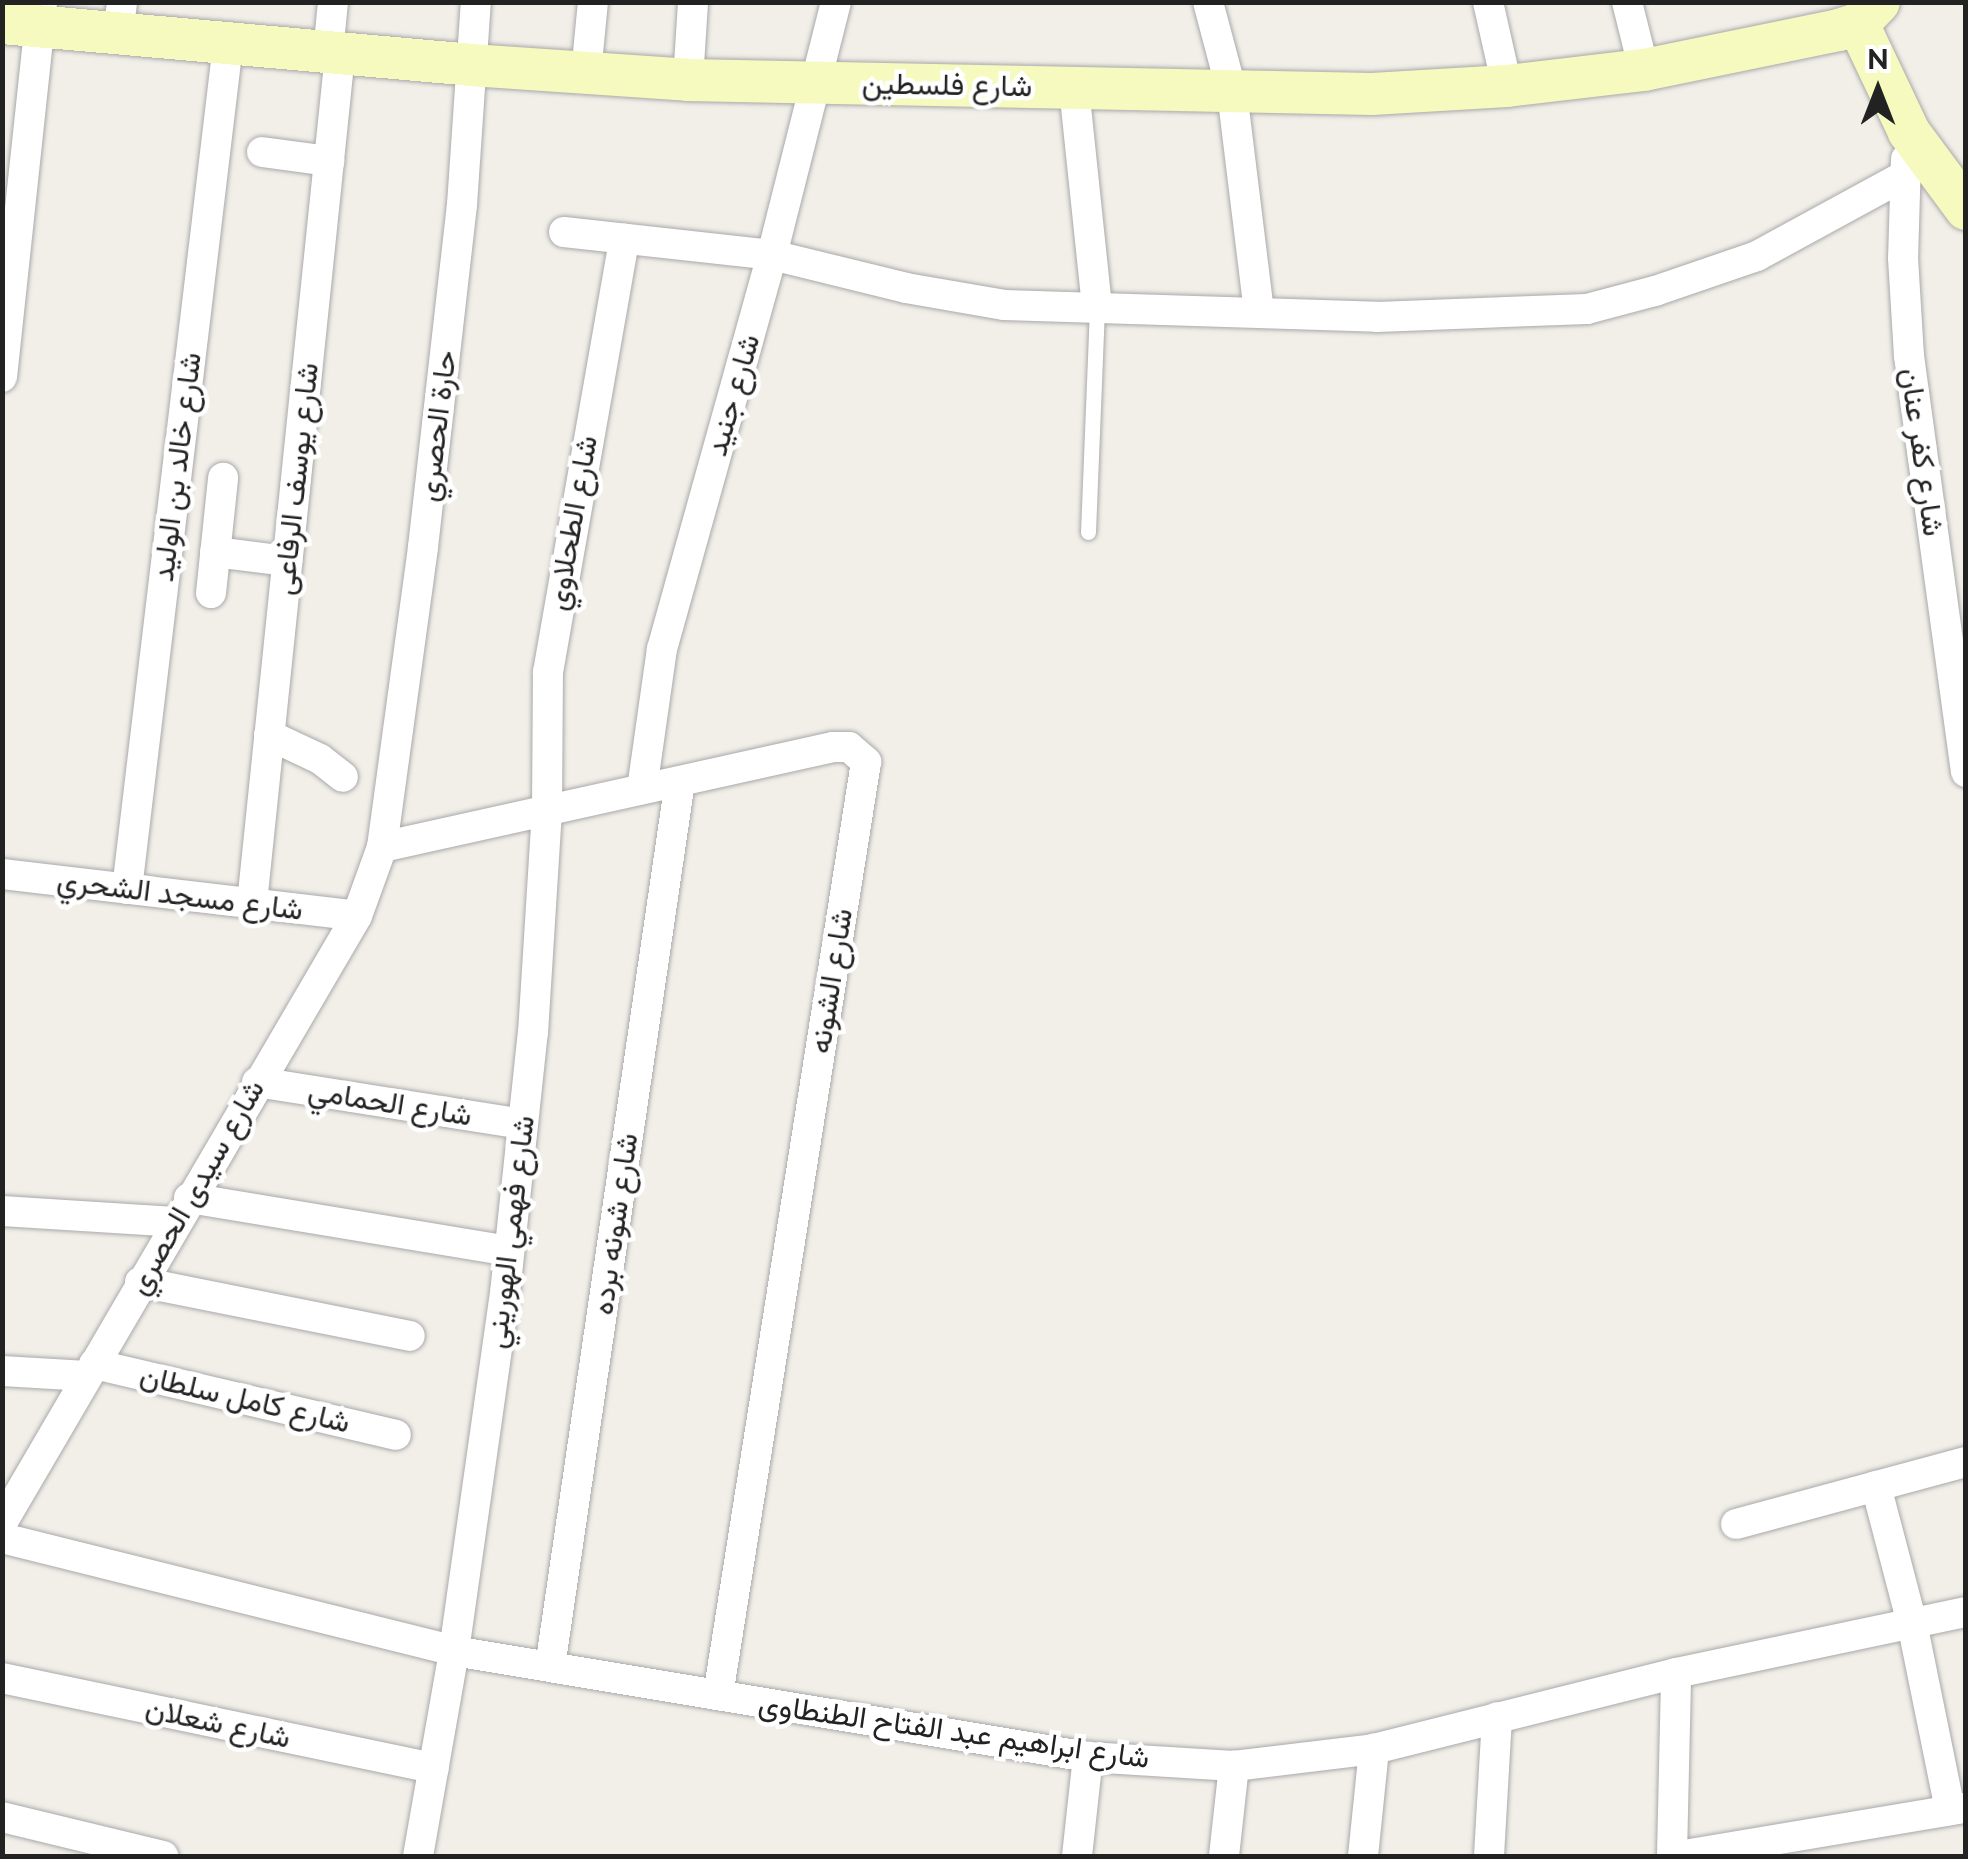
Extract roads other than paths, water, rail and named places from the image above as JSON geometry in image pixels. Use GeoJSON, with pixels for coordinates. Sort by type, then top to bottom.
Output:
{"type":"FeatureCollection","features":[{"type":"Feature","properties":{"kind":"street","name":"شارع يوسف الرفاعى"},"geometry":{"type":"LineString","coordinates":[[252,903],[329,161],[333,2]]}},
{"type":"Feature","properties":{"kind":"street","name":"حارة الحصري"},"geometry":{"type":"LineString","coordinates":[[382,847],[423,547],[462,205],[476,2]]}},
{"type":"Feature","properties":{"kind":"street"},"geometry":{"type":"LineString","coordinates":[[586,74],[592,2]]}},
{"type":"Feature","properties":{"kind":"street"},"geometry":{"type":"LineString","coordinates":[[688,80],[693,2]]}},
{"type":"Feature","properties":{"kind":"street","name":"شارع جنيد"},"geometry":{"type":"LineString","coordinates":[[642,790],[662,649],[772,255],[836,2]]}},
{"type":"Feature","properties":{"kind":"street"},"geometry":{"type":"LineString","coordinates":[[1208,2],[1232,92],[1259,312]]}},
{"type":"Feature","properties":{"kind":"street"},"geometry":{"type":"LineString","coordinates":[[1488,2],[1507,86]]}},
{"type":"Feature","properties":{"kind":"street"},"geometry":{"type":"LineString","coordinates":[[1627,2],[1644,70]]}},
{"type":"Feature","properties":{"kind":"street","name":"شارع فلسطين"},"geometry":{"type":"LineString","coordinates":[[28,17],[120,19],[228,44],[470,66],[688,80],[1372,94],[1507,86],[1644,70],[1850,15]]}},
{"type":"Feature","properties":{"kind":"street"},"geometry":{"type":"LineString","coordinates":[[1850,15],[1908,132],[1966,209]]}},
{"type":"Feature","properties":{"kind":"street"},"geometry":{"type":"LineString","coordinates":[[2,377],[15,132],[28,17]]}},
{"type":"Feature","properties":{"kind":"street","name":"شارع خالد بن الوليد"},"geometry":{"type":"LineString","coordinates":[[127,889],[228,44]]}},
{"type":"Feature","properties":{"kind":"street"},"geometry":{"type":"LineString","coordinates":[[1074,88],[1097,306]]}},
{"type":"Feature","properties":{"kind":"street","name":"شارع كفر عنان"},"geometry":{"type":"LineString","coordinates":[[1908,132],[1903,258],[1909,356],[1966,772]]}},
{"type":"Feature","properties":{"kind":"street"},"geometry":{"type":"LineString","coordinates":[[262,152],[329,161]]}},
{"type":"Feature","properties":{"kind":"street"},"geometry":{"type":"LineString","coordinates":[[564,232],[772,255],[906,288],[1004,305],[1377,317],[1587,308],[1655,292],[1757,256],[1904,176]]}},
{"type":"Feature","properties":{"kind":"street","name":"شارع الطحلاوي"},"geometry":{"type":"LineString","coordinates":[[547,810],[548,672],[624,239]]}},
{"type":"Feature","properties":{"kind":"street"},"geometry":{"type":"LineString","coordinates":[[211,594],[223,478]]}},
{"type":"Feature","properties":{"kind":"street"},"geometry":{"type":"LineString","coordinates":[[215,552],[287,561]]}},
{"type":"Feature","properties":{"kind":"street"},"geometry":{"type":"LineString","coordinates":[[269,735],[308,752],[342,777]]}},
{"type":"Feature","properties":{"kind":"street","name":"شارع الشونه"},"geometry":{"type":"LineString","coordinates":[[382,847],[841,746],[856,750],[866,762],[718,1695]]}},
{"type":"Feature","properties":{"kind":"street","name":"شارع شونه برده"},"geometry":{"type":"LineString","coordinates":[[550,1667],[680,781]]}},
{"type":"Feature","properties":{"kind":"street","name":"شارع فهمي الهوريني"},"geometry":{"type":"LineString","coordinates":[[418,1856],[454,1651],[509,1251],[547,810]]}},
{"type":"Feature","properties":{"kind":"street","name":"شارع سيدى الحصري"},"geometry":{"type":"LineString","coordinates":[[2,1523],[257,1082],[358,916],[382,847]]}},
{"type":"Feature","properties":{"kind":"street","name":"شارع مسجد الشحري"},"geometry":{"type":"LineString","coordinates":[[2,874],[358,916]]}},
{"type":"Feature","properties":{"kind":"street","name":"شارع الحمامي"},"geometry":{"type":"LineString","coordinates":[[257,1082],[522,1124]]}},
{"type":"Feature","properties":{"kind":"street"},"geometry":{"type":"LineString","coordinates":[[2,1210],[182,1210],[509,1251]]}},
{"type":"Feature","properties":{"kind":"street"},"geometry":{"type":"LineString","coordinates":[[140,1282],[410,1336]]}},
{"type":"Feature","properties":{"kind":"street","name":"شارع كامل سلطان"},"geometry":{"type":"LineString","coordinates":[[2,1371],[91,1370],[396,1435]]}},
{"type":"Feature","properties":{"kind":"street"},"geometry":{"type":"LineString","coordinates":[[1736,1524],[1966,1462]]}},
{"type":"Feature","properties":{"kind":"street"},"geometry":{"type":"LineString","coordinates":[[1676,1673],[1675,1856],[1958,1809],[1876,1486]]}},
{"type":"Feature","properties":{"kind":"street","name":"شارع ابراهيم عبد الفتاح الطنطاوى"},"geometry":{"type":"LineString","coordinates":[[2,1538],[454,1651],[1088,1757],[1234,1766],[1374,1749],[1676,1673],[1966,1612]]}},
{"type":"Feature","properties":{"kind":"street","name":"شارع شعلان"},"geometry":{"type":"LineString","coordinates":[[2,1678],[434,1768]]}},
{"type":"Feature","properties":{"kind":"street"},"geometry":{"type":"LineString","coordinates":[[1489,1856],[1497,1717]]}},
{"type":"Feature","properties":{"kind":"street"},"geometry":{"type":"LineString","coordinates":[[1362,1856],[1374,1749]]}},
{"type":"Feature","properties":{"kind":"street"},"geometry":{"type":"LineString","coordinates":[[1076,1856],[1088,1757]]}},
{"type":"Feature","properties":{"kind":"street"},"geometry":{"type":"LineString","coordinates":[[1224,1856],[1234,1766]]}},
{"type":"Feature","properties":{"kind":"street"},"geometry":{"type":"LineString","coordinates":[[2,1818],[162,1856]]}},
{"type":"Feature","properties":{"kind":"lane"},"geometry":{"type":"LineString","coordinates":[[1088,532],[1097,306]]}}]}
